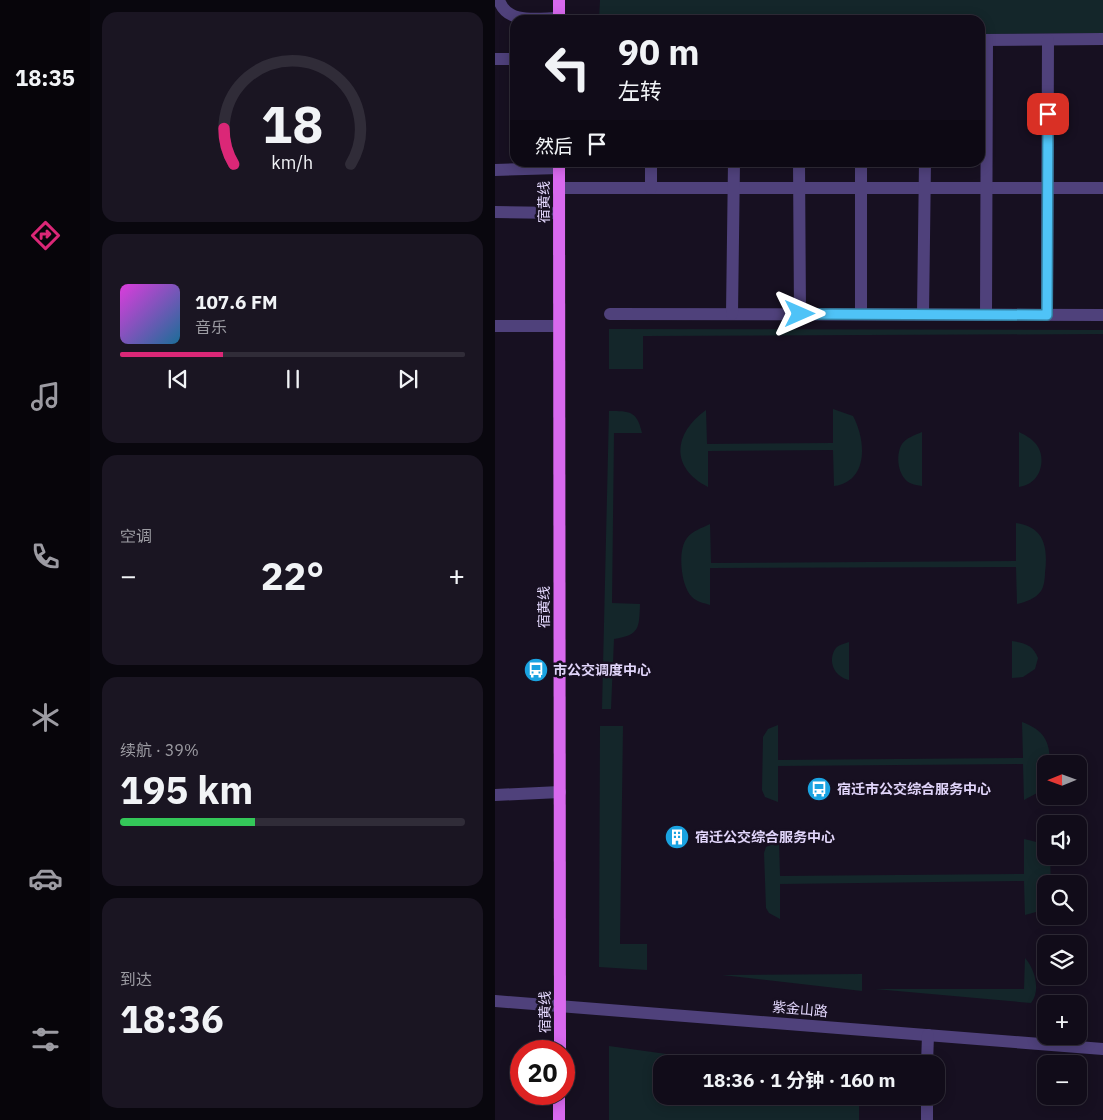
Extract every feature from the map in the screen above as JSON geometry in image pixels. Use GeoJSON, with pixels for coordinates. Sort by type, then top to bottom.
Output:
{"type":"FeatureCollection","features":[{"type":"Feature","properties":{"kind":"main road"},"geometry":{"type":"LineString","coordinates":[[559,0],[559,15]]}},
{"type":"Feature","properties":{"kind":"main road","name":"宿黄线"},"geometry":{"type":"LineString","coordinates":[[559,167],[559,1040]]}},
{"type":"Feature","properties":{"kind":"main road"},"geometry":{"type":"LineString","coordinates":[[559,1105],[559,1120]]}},
{"type":"Feature","properties":{"kind":"street"},"geometry":{"type":"LineString","coordinates":[[499,0],[505,11],[511,15]]}},
{"type":"Feature","properties":{"kind":"street"},"geometry":{"type":"LineString","coordinates":[[985,40],[1103,40]]}},
{"type":"Feature","properties":{"kind":"street"},"geometry":{"type":"LineString","coordinates":[[1047,315],[1048,40]]}},
{"type":"Feature","properties":{"kind":"street"},"geometry":{"type":"LineString","coordinates":[[495,59],[510,59]]}},
{"type":"Feature","properties":{"kind":"street"},"geometry":{"type":"LineString","coordinates":[[985,139],[986,315]]}},
{"type":"Feature","properties":{"kind":"street"},"geometry":{"type":"LineString","coordinates":[[495,170],[533,167]]}},
{"type":"Feature","properties":{"kind":"street"},"geometry":{"type":"LineString","coordinates":[[651,167],[651,188]]}},
{"type":"Feature","properties":{"kind":"street"},"geometry":{"type":"LineString","coordinates":[[732,314],[734,167]]}},
{"type":"Feature","properties":{"kind":"street"},"geometry":{"type":"LineString","coordinates":[[799,167],[800,314]]}},
{"type":"Feature","properties":{"kind":"street"},"geometry":{"type":"LineString","coordinates":[[861,167],[861,314]]}},
{"type":"Feature","properties":{"kind":"street"},"geometry":{"type":"LineString","coordinates":[[923,314],[925,167]]}},
{"type":"Feature","properties":{"kind":"street"},"geometry":{"type":"LineString","coordinates":[[559,188],[1103,188]]}},
{"type":"Feature","properties":{"kind":"street"},"geometry":{"type":"LineString","coordinates":[[495,212],[559,213]]}},
{"type":"Feature","properties":{"kind":"street"},"geometry":{"type":"LineString","coordinates":[[610,314],[1103,315]]}},
{"type":"Feature","properties":{"kind":"street"},"geometry":{"type":"LineString","coordinates":[[495,326],[559,326]]}},
{"type":"Feature","properties":{"kind":"street"},"geometry":{"type":"LineString","coordinates":[[495,795],[559,792]]}},
{"type":"Feature","properties":{"kind":"street","name":"紫金山路"},"geometry":{"type":"LineString","coordinates":[[495,1001],[1103,1049]]}},
{"type":"Feature","properties":{"kind":"street"},"geometry":{"type":"LineString","coordinates":[[927,1055],[928,1035]]}},
{"type":"Feature","properties":{"kind":"street"},"geometry":{"type":"LineString","coordinates":[[927,1105],[927,1120]]}},
{"type":"Feature","properties":{"kind":"shaded area"},"geometry":{"type":"Polygon","coordinates":[[[600,0],[1103,0],[1103,33],[985,34],[985,15],[599,15],[600,0]]]}},
{"type":"Feature","properties":{"kind":"shaded area"},"geometry":{"type":"Polygon","coordinates":[[[609,329],[1103,330],[1103,334],[643,336],[643,369],[609,369],[609,329]]]}},
{"type":"Feature","properties":{"kind":"shaded area"},"geometry":{"type":"Polygon","coordinates":[[[833,409],[853,416],[862,447],[859,468],[854,476],[845,483],[834,486],[833,450],[708,451],[708,487],[695,479],[687,470],[682,460],[680,450],[682,439],[695,419],[706,410],[707,444],[833,443],[833,409]]]}},
{"type":"Feature","properties":{"kind":"shaded area"},"geometry":{"type":"Polygon","coordinates":[[[609,411],[622,411],[635,416],[642,433],[614,433],[612,603],[640,604],[636,629],[629,635],[614,639],[611,709],[602,709],[609,411]]]}},
{"type":"Feature","properties":{"kind":"shaded area"},"geometry":{"type":"Polygon","coordinates":[[[922,432],[922,486],[911,484],[906,480],[900,471],[898,460],[902,444],[922,432]]]}},
{"type":"Feature","properties":{"kind":"shaded area"},"geometry":{"type":"Polygon","coordinates":[[[1019,432],[1036,444],[1041,454],[1041,465],[1038,475],[1034,479],[1028,484],[1019,487],[1019,432]]]}},
{"type":"Feature","properties":{"kind":"shaded area"},"geometry":{"type":"Polygon","coordinates":[[[1016,523],[1026,525],[1039,534],[1043,540],[1046,555],[1045,580],[1042,589],[1033,598],[1017,604],[1016,567],[710,568],[710,605],[692,597],[688,592],[683,577],[681,559],[687,538],[710,524],[711,563],[1016,561],[1016,523]]]}},
{"type":"Feature","properties":{"kind":"shaded area"},"geometry":{"type":"Polygon","coordinates":[[[1012,641],[1028,645],[1034,650],[1038,658],[1035,669],[1023,677],[1012,678],[1012,641]]]}},
{"type":"Feature","properties":{"kind":"shaded area"},"geometry":{"type":"Polygon","coordinates":[[[849,642],[849,680],[840,676],[834,669],[832,656],[835,649],[849,642]]]}},
{"type":"Feature","properties":{"kind":"shaded area"},"geometry":{"type":"Polygon","coordinates":[[[1022,722],[1041,733],[1047,743],[1050,755],[1037,755],[1037,793],[1024,800],[1023,764],[778,766],[778,802],[765,797],[762,790],[763,737],[768,729],[778,725],[778,760],[1023,758],[1022,722]]]}},
{"type":"Feature","properties":{"kind":"shaded area"},"geometry":{"type":"Polygon","coordinates":[[[600,726],[623,726],[620,944],[647,944],[647,970],[599,967],[600,726]]]}},
{"type":"Feature","properties":{"kind":"shaded area"},"geometry":{"type":"Polygon","coordinates":[[[1024,839],[1037,842],[1037,865],[1050,865],[1051,875],[1037,875],[1037,911],[1025,915],[1024,881],[780,884],[780,919],[769,913],[766,908],[764,853],[766,847],[779,841],[780,876],[1024,874],[1024,839]]]}},
{"type":"Feature","properties":{"kind":"shaded area"},"geometry":{"type":"Polygon","coordinates":[[[1025,958],[1032,968],[1036,986],[1036,992],[1031,1003],[875,989],[1024,989],[1025,958]]]}},
{"type":"Feature","properties":{"kind":"shaded area"},"geometry":{"type":"Polygon","coordinates":[[[862,974],[862,991],[722,975],[862,974]]]}},
{"type":"Feature","properties":{"kind":"shaded area"},"geometry":{"type":"Polygon","coordinates":[[[609,1046],[674,1055],[653,1055],[653,1105],[859,1105],[859,1120],[609,1120],[609,1046]]]}},
{"type":"Feature","properties":{"kind":"place","name":"市公交调度中心"},"geometry":{"type":"Point","coordinates":[536,670]}},
{"type":"Feature","properties":{"kind":"place","name":"宿迁市公交综合服务中心"},"geometry":{"type":"Point","coordinates":[819,789]}},
{"type":"Feature","properties":{"kind":"place","name":"宿迁公交综合服务中心"},"geometry":{"type":"Point","coordinates":[677,837]}},
{"type":"Feature","properties":{"kind":"route"},"geometry":{"type":"LineString","coordinates":[[800,314],[1047,315],[1048,114]]}}]}
